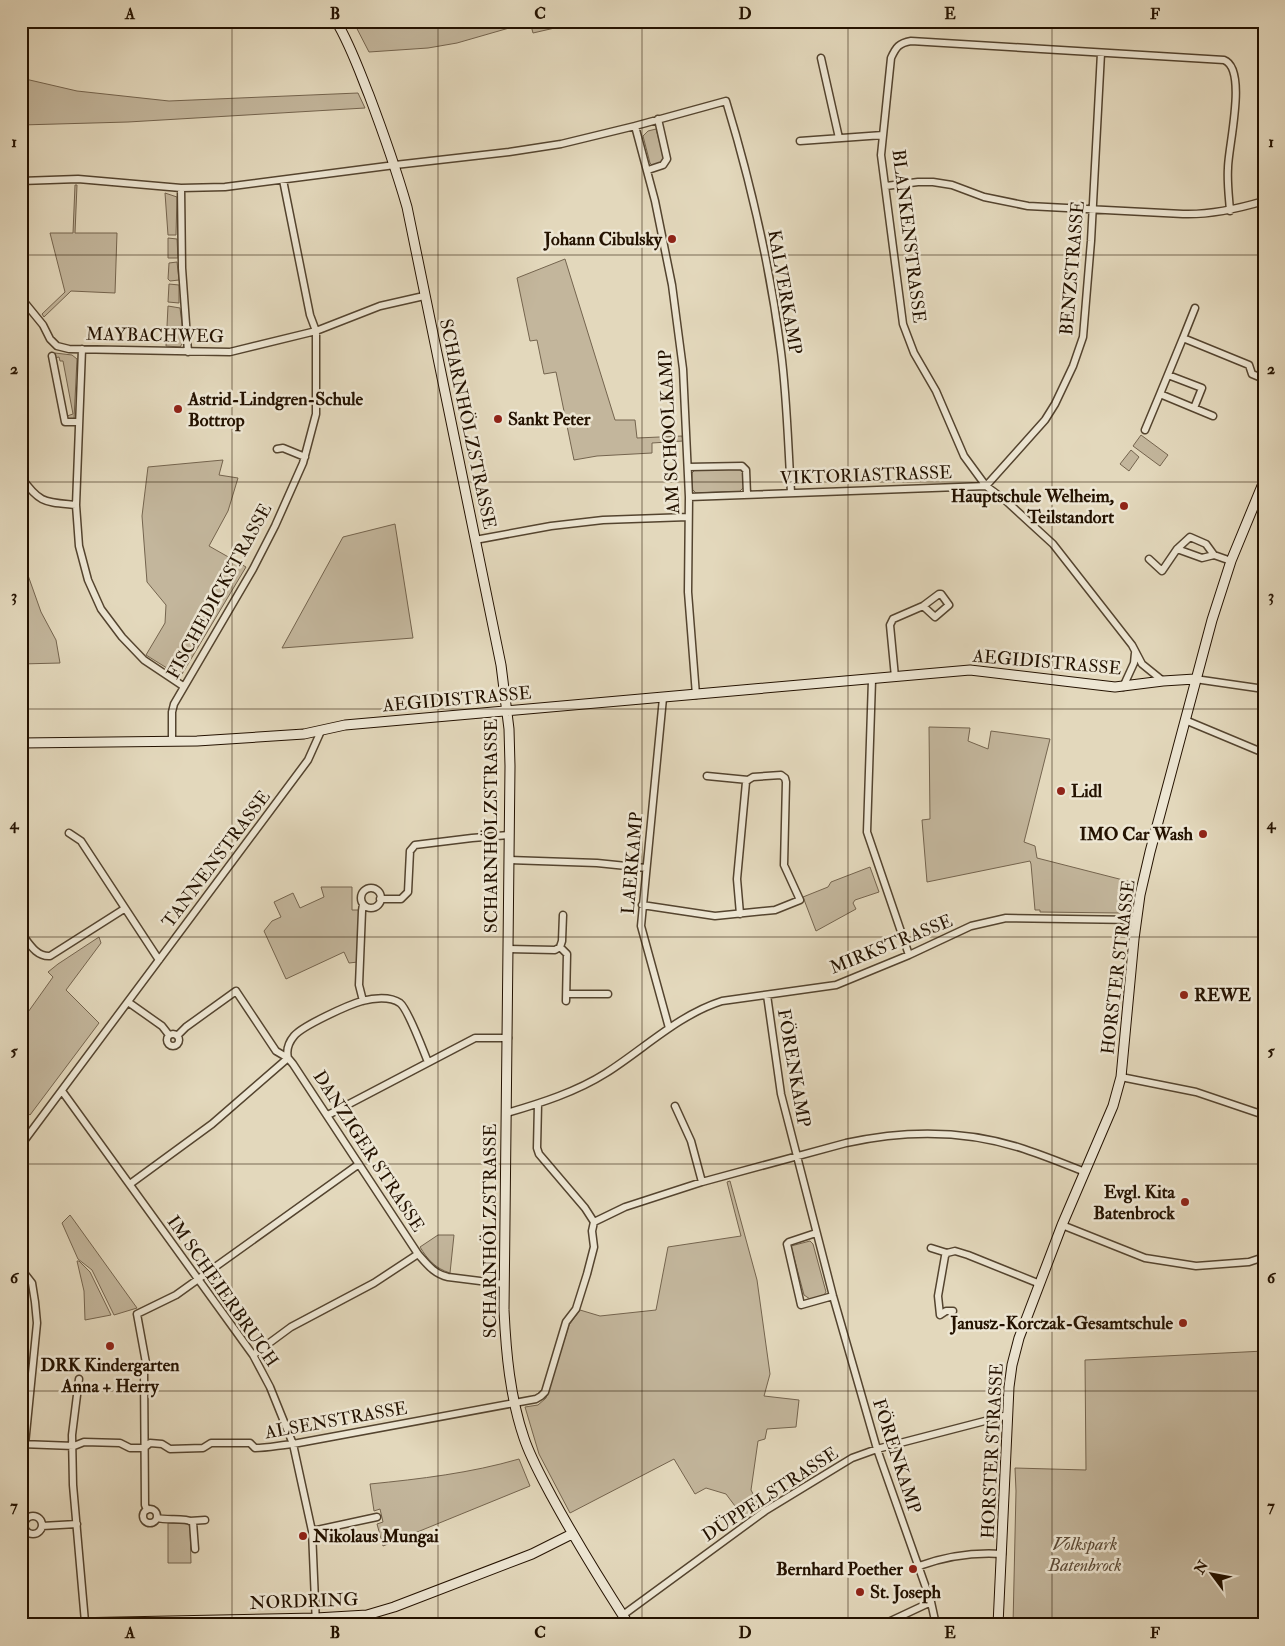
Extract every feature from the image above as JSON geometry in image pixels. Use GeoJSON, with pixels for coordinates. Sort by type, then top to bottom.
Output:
{"type":"FeatureCollection","features":[{"type":"Feature","properties":{"kind":"main road","name":"SCHARNHÖLZSTRASSE"},"geometry":{"type":"LineString","coordinates":[[336,21],[361,74],[395,165],[407,207],[501,665],[507,711],[510,766],[504,1284],[508,1369],[514,1403],[532,1459],[572,1534],[629,1625]]}},
{"type":"Feature","properties":{"kind":"main road","name":"HORSTER STRASSE"},"geometry":{"type":"LineString","coordinates":[[998,1625],[1012,1365],[1016,1348],[1062,1225],[1113,1106],[1122,1077],[1136,920],[1150,853],[1195,679],[1231,561],[1264,481]]}},
{"type":"Feature","properties":{"kind":"main road","name":"AEGIDISTRASSE"},"geometry":{"type":"LineString","coordinates":[[21,743],[172,741],[295,734],[322,731],[345,725],[970,670],[1123,687],[1163,681],[1195,679]]}},
{"type":"Feature","properties":{"kind":"main road","name":"NORDRING"},"geometry":{"type":"LineString","coordinates":[[21,1624],[316,1621],[367,1615],[394,1607],[532,1554],[572,1534]]}},
{"type":"Feature","properties":{"kind":"street","name":"BLANKENSTRASSE"},"geometry":{"type":"LineString","coordinates":[[1101,53],[910,40],[902,42],[896,46],[891,58],[881,155],[903,324],[914,353],[936,391],[964,456],[986,486],[1005,500],[1053,544],[1132,645],[1142,664],[1163,681]]}},
{"type":"Feature","properties":{"kind":"street","name":"BENZSTRASSE"},"geometry":{"type":"LineString","coordinates":[[986,486],[1045,420],[1055,404],[1073,366],[1083,337],[1091,241],[1101,53]]}},
{"type":"Feature","properties":{"kind":"street"},"geometry":{"type":"LineString","coordinates":[[1101,53],[1224,60],[1231,64],[1235,78],[1236,100],[1228,168],[1230,211]]}},
{"type":"Feature","properties":{"kind":"street"},"geometry":{"type":"LineString","coordinates":[[821,58],[839,138]]}},
{"type":"Feature","properties":{"kind":"street","name":"KALVERKAMP"},"geometry":{"type":"LineString","coordinates":[[658,119],[726,101],[739,144],[768,265],[781,354],[791,492]]}},
{"type":"Feature","properties":{"kind":"street"},"geometry":{"type":"LineString","coordinates":[[21,181],[78,179],[181,188],[225,187],[561,144],[658,119],[667,159],[663,165],[648,170]]}},
{"type":"Feature","properties":{"kind":"street","name":"AM SCHOOLKAMP"},"geometry":{"type":"LineString","coordinates":[[635,126],[648,170],[672,285],[683,369],[689,497],[688,592],[696,695]]}},
{"type":"Feature","properties":{"kind":"street","name":"BLANKENSTRASSE"},"geometry":{"type":"LineString","coordinates":[[800,141],[883,135]]}},
{"type":"Feature","properties":{"kind":"street","name":"FISCHEDICKSTRASSE"},"geometry":{"type":"LineString","coordinates":[[172,741],[172,712],[174,704],[253,569],[275,526],[305,457],[316,414],[316,331],[310,315],[283,180]]}},
{"type":"Feature","properties":{"kind":"street"},"geometry":{"type":"LineString","coordinates":[[886,186],[932,182],[952,186],[984,197],[1028,206],[1199,215],[1230,211],[1264,201]]}},
{"type":"Feature","properties":{"kind":"street"},"geometry":{"type":"LineString","coordinates":[[181,188],[182,268],[188,352]]}},
{"type":"Feature","properties":{"kind":"street","name":"MAYBACHWEG"},"geometry":{"type":"LineString","coordinates":[[21,298],[57,346],[69,349],[230,352],[316,331],[380,306],[424,296]]}},
{"type":"Feature","properties":{"kind":"street"},"geometry":{"type":"LineString","coordinates":[[1145,430],[1195,308]]}},
{"type":"Feature","properties":{"kind":"street"},"geometry":{"type":"LineString","coordinates":[[1183,338],[1249,365],[1252,374],[1264,379]]}},
{"type":"Feature","properties":{"kind":"street"},"geometry":{"type":"LineString","coordinates":[[82,349],[76,505],[79,546],[88,580],[101,609],[122,637],[144,660],[183,686]]}},
{"type":"Feature","properties":{"kind":"street"},"geometry":{"type":"LineString","coordinates":[[52,356],[65,422],[79,422]]}},
{"type":"Feature","properties":{"kind":"street"},"geometry":{"type":"LineString","coordinates":[[1168,375],[1202,388],[1194,408]]}},
{"type":"Feature","properties":{"kind":"street"},"geometry":{"type":"LineString","coordinates":[[1160,394],[1214,416]]}},
{"type":"Feature","properties":{"kind":"street"},"geometry":{"type":"LineString","coordinates":[[277,449],[283,448],[305,457]]}},
{"type":"Feature","properties":{"kind":"street"},"geometry":{"type":"LineString","coordinates":[[688,466],[742,466],[746,470],[747,494]]}},
{"type":"Feature","properties":{"kind":"street"},"geometry":{"type":"LineString","coordinates":[[21,477],[38,499],[46,502],[76,505]]}},
{"type":"Feature","properties":{"kind":"street","name":"VIKTORIASTRASSE"},"geometry":{"type":"LineString","coordinates":[[689,497],[986,486]]}},
{"type":"Feature","properties":{"kind":"street"},"geometry":{"type":"LineString","coordinates":[[475,540],[551,526],[594,521],[688,517]]}},
{"type":"Feature","properties":{"kind":"street"},"geometry":{"type":"LineString","coordinates":[[1149,559],[1162,571],[1177,549],[1190,537],[1206,544],[1214,555]]}},
{"type":"Feature","properties":{"kind":"street"},"geometry":{"type":"LineString","coordinates":[[1177,549],[1202,558],[1214,555],[1231,561]]}},
{"type":"Feature","properties":{"kind":"street"},"geometry":{"type":"LineString","coordinates":[[895,677],[891,622],[923,606]]}},
{"type":"Feature","properties":{"kind":"street"},"geometry":{"type":"LineString","coordinates":[[1123,687],[1134,663],[1135,653]]}},
{"type":"Feature","properties":{"kind":"street"},"geometry":{"type":"LineString","coordinates":[[1195,679],[1264,689]]}},
{"type":"Feature","properties":{"kind":"street"},"geometry":{"type":"LineString","coordinates":[[872,680],[867,832],[909,956]]}},
{"type":"Feature","properties":{"kind":"street","name":"LAERKAMP"},"geometry":{"type":"LineString","coordinates":[[663,698],[641,926],[668,1028]]}},
{"type":"Feature","properties":{"kind":"street"},"geometry":{"type":"LineString","coordinates":[[1185,720],[1264,753]]}},
{"type":"Feature","properties":{"kind":"street","name":"TANNENSTRASSE"},"geometry":{"type":"LineString","coordinates":[[21,1145],[308,760],[322,731]]}},
{"type":"Feature","properties":{"kind":"street"},"geometry":{"type":"LineString","coordinates":[[642,905],[716,916],[775,910],[800,900],[784,864],[785,780],[783,776],[778,774],[753,777],[748,780],[707,776]]}},
{"type":"Feature","properties":{"kind":"street"},"geometry":{"type":"LineString","coordinates":[[740,914],[736,879],[748,780]]}},
{"type":"Feature","properties":{"kind":"street"},"geometry":{"type":"LineString","coordinates":[[69,832],[81,841],[159,960]]}},
{"type":"Feature","properties":{"kind":"street"},"geometry":{"type":"LineString","coordinates":[[380,899],[401,899],[408,892],[410,851],[415,845],[509,835]]}},
{"type":"Feature","properties":{"kind":"street"},"geometry":{"type":"LineString","coordinates":[[509,860],[597,863],[646,868]]}},
{"type":"Feature","properties":{"kind":"street"},"geometry":{"type":"LineString","coordinates":[[363,904],[374,907],[380,899],[378,892],[375,889],[368,889],[362,894],[361,901],[363,904],[359,984],[363,1000]]}},
{"type":"Feature","properties":{"kind":"street"},"geometry":{"type":"LineString","coordinates":[[21,933],[36,952],[43,956],[50,956],[124,909]]}},
{"type":"Feature","properties":{"kind":"street"},"geometry":{"type":"LineString","coordinates":[[508,949],[555,950],[560,947],[563,915]]}},
{"type":"Feature","properties":{"kind":"street","name":"MIRKSTRASSE"},"geometry":{"type":"LineString","coordinates":[[507,1113],[538,1104],[583,1086],[606,1073],[668,1028],[708,1006],[722,1001],[836,985],[909,956],[971,926],[1006,918],[1136,920]]}},
{"type":"Feature","properties":{"kind":"street"},"geometry":{"type":"LineString","coordinates":[[560,947],[567,954],[566,998],[608,994]]}},
{"type":"Feature","properties":{"kind":"street","name":"DANZIGER STRASSE"},"geometry":{"type":"LineString","coordinates":[[177,1036],[186,1027],[236,991],[276,1051],[288,1058],[328,1115],[418,1254],[429,1267],[442,1275],[504,1284]]}},
{"type":"Feature","properties":{"kind":"street","name":"FÖRENKAMP"},"geometry":{"type":"LineString","coordinates":[[767,995],[781,1094],[816,1233],[877,1449],[919,1565],[936,1625]]}},
{"type":"Feature","properties":{"kind":"street"},"geometry":{"type":"LineString","coordinates":[[130,1184],[212,1124],[288,1058],[289,1045],[298,1032],[363,1000],[395,1000],[404,1007],[428,1062]]}},
{"type":"Feature","properties":{"kind":"street"},"geometry":{"type":"LineString","coordinates":[[128,1002],[162,1026],[169,1035]]}},
{"type":"Feature","properties":{"kind":"street"},"geometry":{"type":"LineString","coordinates":[[169,1035],[177,1036],[178,1043],[172,1046],[167,1042],[169,1035]]}},
{"type":"Feature","properties":{"kind":"street"},"geometry":{"type":"LineString","coordinates":[[328,1115],[475,1038],[508,1038]]}},
{"type":"Feature","properties":{"kind":"street"},"geometry":{"type":"LineString","coordinates":[[1122,1077],[1196,1092],[1264,1115]]}},
{"type":"Feature","properties":{"kind":"street","name":"IM SCHEIERBRUCH"},"geometry":{"type":"LineString","coordinates":[[62,1091],[253,1355],[270,1387],[293,1444],[312,1531],[316,1621]]}},
{"type":"Feature","properties":{"kind":"street"},"geometry":{"type":"LineString","coordinates":[[538,1104],[537,1148],[539,1154],[585,1208],[594,1222],[624,1207],[702,1182],[870,1138],[921,1134],[962,1136],[1024,1149],[1085,1172]]}},
{"type":"Feature","properties":{"kind":"street"},"geometry":{"type":"LineString","coordinates":[[675,1106],[691,1141],[702,1182]]}},
{"type":"Feature","properties":{"kind":"street"},"geometry":{"type":"LineString","coordinates":[[147,1510],[145,1505],[144,1448],[144,1370],[146,1363],[137,1314],[176,1295],[359,1164]]}},
{"type":"Feature","properties":{"kind":"street","name":"ALSENSTRASSE"},"geometry":{"type":"LineString","coordinates":[[23,1444],[74,1446],[84,1442],[120,1443],[130,1448],[144,1448],[150,1443],[162,1444],[170,1449],[203,1448],[211,1443],[250,1443],[255,1448],[271,1448],[536,1399],[545,1392],[566,1322],[576,1309],[594,1247],[592,1231],[594,1222]]}},
{"type":"Feature","properties":{"kind":"street"},"geometry":{"type":"LineString","coordinates":[[1062,1225],[1145,1258],[1196,1266],[1248,1262],[1264,1257]]}},
{"type":"Feature","properties":{"kind":"street"},"geometry":{"type":"LineString","coordinates":[[816,1233],[787,1244],[801,1305],[833,1296]]}},
{"type":"Feature","properties":{"kind":"street"},"geometry":{"type":"LineString","coordinates":[[931,1248],[947,1253],[955,1251],[962,1253],[1040,1284]]}},
{"type":"Feature","properties":{"kind":"street"},"geometry":{"type":"LineString","coordinates":[[947,1253],[944,1260],[938,1296],[940,1315],[953,1310]]}},
{"type":"Feature","properties":{"kind":"street"},"geometry":{"type":"LineString","coordinates":[[253,1355],[291,1327],[378,1280],[418,1254]]}},
{"type":"Feature","properties":{"kind":"street"},"geometry":{"type":"LineString","coordinates":[[22,1269],[32,1283],[36,1323],[23,1444]]}},
{"type":"Feature","properties":{"kind":"street"},"geometry":{"type":"LineString","coordinates":[[79,1379],[72,1435],[74,1446],[73,1485],[77,1524],[80,1623]]}},
{"type":"Feature","properties":{"kind":"street","name":"DÜPPELSTRASSE"},"geometry":{"type":"LineString","coordinates":[[623,1615],[765,1512],[852,1458],[877,1449],[1008,1415]]}},
{"type":"Feature","properties":{"kind":"street"},"geometry":{"type":"LineString","coordinates":[[147,1510],[155,1511],[157,1518]]}},
{"type":"Feature","properties":{"kind":"street"},"geometry":{"type":"LineString","coordinates":[[147,1510],[142,1516],[144,1521],[152,1523],[157,1518]]}},
{"type":"Feature","properties":{"kind":"street"},"geometry":{"type":"LineString","coordinates":[[36,1516],[41,1520],[42,1526],[37,1533],[29,1533],[24,1526],[23,1519],[36,1516]]}},
{"type":"Feature","properties":{"kind":"street"},"geometry":{"type":"LineString","coordinates":[[312,1531],[377,1517]]}},
{"type":"Feature","properties":{"kind":"street"},"geometry":{"type":"LineString","coordinates":[[157,1518],[165,1520],[205,1520]]}},
{"type":"Feature","properties":{"kind":"street"},"geometry":{"type":"LineString","coordinates":[[190,1521],[194,1524],[195,1549]]}},
{"type":"Feature","properties":{"kind":"street"},"geometry":{"type":"LineString","coordinates":[[42,1526],[77,1524]]}},
{"type":"Feature","properties":{"kind":"street"},"geometry":{"type":"LineString","coordinates":[[919,1565],[960,1554],[981,1552],[1002,1554]]}},
{"type":"Feature","properties":{"kind":"street"},"geometry":{"type":"LineString","coordinates":[[882,1625],[931,1602]]}},
{"type":"Feature","properties":{"kind":"green space"},"geometry":{"type":"Polygon","coordinates":[[[353,21],[585,21],[533,33],[530,22],[457,43],[428,48],[369,52],[353,21]]]}},
{"type":"Feature","properties":{"kind":"green space"},"geometry":{"type":"Polygon","coordinates":[[[21,78],[77,91],[169,101],[358,93],[365,108],[128,122],[21,125],[21,78]]]}},
{"type":"Feature","properties":{"kind":"green space"},"geometry":{"type":"Polygon","coordinates":[[[656,129],[664,158],[661,163],[652,165],[643,136],[648,131],[656,129]]]}},
{"type":"Feature","properties":{"kind":"green space"},"geometry":{"type":"Polygon","coordinates":[[[75,185],[77,185],[75,233],[117,233],[115,293],[71,291],[44,317],[42,314],[65,292],[50,233],[73,233],[75,185]]]}},
{"type":"Feature","properties":{"kind":"green space"},"geometry":{"type":"Polygon","coordinates":[[[165,193],[177,197],[176,235],[168,235],[165,193]]]}},
{"type":"Feature","properties":{"kind":"green space"},"geometry":{"type":"Polygon","coordinates":[[[168,238],[177,239],[178,258],[168,258],[168,238]]]}},
{"type":"Feature","properties":{"kind":"green space"},"geometry":{"type":"Polygon","coordinates":[[[565,259],[615,420],[635,420],[637,438],[682,436],[683,441],[652,443],[652,453],[597,456],[574,460],[556,372],[544,374],[537,340],[530,341],[517,278],[565,259]]]}},
{"type":"Feature","properties":{"kind":"green space"},"geometry":{"type":"Polygon","coordinates":[[[177,262],[179,280],[170,281],[168,279],[169,263],[177,262]]]}},
{"type":"Feature","properties":{"kind":"green space"},"geometry":{"type":"Polygon","coordinates":[[[169,284],[179,285],[179,303],[168,302],[169,284]]]}},
{"type":"Feature","properties":{"kind":"green space"},"geometry":{"type":"Polygon","coordinates":[[[168,306],[180,308],[184,341],[180,347],[166,346],[168,306]]]}},
{"type":"Feature","properties":{"kind":"green space"},"geometry":{"type":"Polygon","coordinates":[[[55,353],[72,355],[77,359],[74,419],[67,419],[67,416],[73,414],[63,361],[60,361],[59,357],[54,358],[55,353]]]}},
{"type":"Feature","properties":{"kind":"green space"},"geometry":{"type":"Polygon","coordinates":[[[1141,435],[1168,455],[1160,466],[1133,446],[1141,435]]]}},
{"type":"Feature","properties":{"kind":"green space"},"geometry":{"type":"Polygon","coordinates":[[[1131,450],[1139,457],[1129,471],[1120,464],[1131,450]]]}},
{"type":"Feature","properties":{"kind":"green space"},"geometry":{"type":"Polygon","coordinates":[[[223,460],[219,475],[238,478],[228,511],[209,546],[246,567],[182,674],[178,675],[146,655],[165,623],[166,605],[147,582],[142,516],[148,467],[223,460]]]}},
{"type":"Feature","properties":{"kind":"green space"},"geometry":{"type":"Polygon","coordinates":[[[739,468],[743,470],[744,487],[740,491],[696,493],[692,489],[692,473],[695,470],[739,468]]]}},
{"type":"Feature","properties":{"kind":"green space"},"geometry":{"type":"Polygon","coordinates":[[[395,524],[413,638],[282,648],[343,537],[395,524]]]}},
{"type":"Feature","properties":{"kind":"green space"},"geometry":{"type":"Polygon","coordinates":[[[21,564],[24,564],[41,612],[56,640],[60,663],[21,664],[21,564]]]}},
{"type":"Feature","properties":{"kind":"green space"},"geometry":{"type":"Polygon","coordinates":[[[929,727],[970,728],[968,741],[988,749],[991,731],[1050,739],[1024,842],[1035,846],[1037,858],[1131,882],[1126,907],[1120,913],[1040,912],[1040,910],[1035,910],[1030,861],[927,882],[922,820],[930,819],[929,727]]]}},
{"type":"Feature","properties":{"kind":"green space"},"geometry":{"type":"Polygon","coordinates":[[[870,867],[879,892],[855,900],[853,903],[856,909],[816,931],[803,897],[828,887],[831,882],[870,867]]]}},
{"type":"Feature","properties":{"kind":"green space"},"geometry":{"type":"Polygon","coordinates":[[[321,887],[352,887],[352,910],[359,910],[358,962],[349,963],[344,952],[286,979],[264,931],[272,921],[281,917],[274,902],[293,893],[300,908],[324,897],[321,887]]]}},
{"type":"Feature","properties":{"kind":"green space"},"geometry":{"type":"Polygon","coordinates":[[[99,937],[101,943],[66,990],[99,1023],[30,1115],[21,1108],[21,1022],[53,977],[48,972],[99,937]]]}},
{"type":"Feature","properties":{"kind":"green space"},"geometry":{"type":"Polygon","coordinates":[[[730,1181],[757,1280],[770,1374],[764,1396],[799,1400],[796,1427],[767,1429],[765,1439],[758,1441],[751,1490],[760,1507],[744,1518],[726,1494],[706,1488],[695,1494],[674,1459],[570,1513],[539,1454],[525,1407],[538,1405],[546,1398],[569,1325],[580,1310],[600,1316],[656,1310],[668,1247],[741,1236],[727,1182],[730,1181]]]}},
{"type":"Feature","properties":{"kind":"green space"},"geometry":{"type":"Polygon","coordinates":[[[70,1215],[137,1308],[114,1315],[92,1270],[78,1259],[62,1223],[70,1215]]]}},
{"type":"Feature","properties":{"kind":"green space"},"geometry":{"type":"Polygon","coordinates":[[[438,1235],[454,1235],[450,1273],[432,1263],[420,1247],[438,1235]]]}},
{"type":"Feature","properties":{"kind":"green space"},"geometry":{"type":"Polygon","coordinates":[[[810,1241],[813,1244],[826,1292],[824,1295],[810,1299],[804,1295],[791,1246],[810,1241]]]}},
{"type":"Feature","properties":{"kind":"green space"},"geometry":{"type":"Polygon","coordinates":[[[77,1261],[90,1272],[111,1315],[85,1320],[84,1291],[77,1261]]]}},
{"type":"Feature","properties":{"kind":"green space","name":"Volkspark Batenbrock"},"geometry":{"type":"Polygon","coordinates":[[[1264,1351],[1264,1625],[1013,1625],[1015,1468],[1086,1470],[1085,1360],[1264,1351]]]}},
{"type":"Feature","properties":{"kind":"green space"},"geometry":{"type":"Polygon","coordinates":[[[519,1459],[530,1486],[383,1546],[377,1524],[383,1522],[380,1509],[374,1511],[370,1484],[464,1472],[519,1459]]]}},
{"type":"Feature","properties":{"kind":"green space"},"geometry":{"type":"Polygon","coordinates":[[[168,1523],[186,1523],[190,1526],[191,1563],[168,1563],[168,1523]]]}},
{"type":"Feature","properties":{"kind":"place","name":"Johann Cibulsky"},"geometry":{"type":"Point","coordinates":[672,239]}},
{"type":"Feature","properties":{"kind":"place","name":"Astrid-Lindgren-Schule Bottrop"},"geometry":{"type":"Point","coordinates":[178,409]}},
{"type":"Feature","properties":{"kind":"place","name":"Sankt Peter"},"geometry":{"type":"Point","coordinates":[498,419]}},
{"type":"Feature","properties":{"kind":"place","name":"Hauptschule Welheim, Teilstandort"},"geometry":{"type":"Point","coordinates":[1124,506]}},
{"type":"Feature","properties":{"kind":"place","name":"Lidl"},"geometry":{"type":"Point","coordinates":[1061,791]}},
{"type":"Feature","properties":{"kind":"place","name":"IMO Car Wash"},"geometry":{"type":"Point","coordinates":[1203,834]}},
{"type":"Feature","properties":{"kind":"place","name":"REWE"},"geometry":{"type":"Point","coordinates":[1184,995]}},
{"type":"Feature","properties":{"kind":"place","name":"Evgl. Kita Batenbrock"},"geometry":{"type":"Point","coordinates":[1185,1202]}},
{"type":"Feature","properties":{"kind":"place","name":"Janusz-Korczak-Gesamtschule"},"geometry":{"type":"Point","coordinates":[1183,1323]}},
{"type":"Feature","properties":{"kind":"place","name":"DRK Kindergarten Anna + Herry"},"geometry":{"type":"Point","coordinates":[110,1346]}},
{"type":"Feature","properties":{"kind":"place","name":"Nikolaus Mungai"},"geometry":{"type":"Point","coordinates":[303,1536]}},
{"type":"Feature","properties":{"kind":"place","name":"Bernhard Poether"},"geometry":{"type":"Point","coordinates":[913,1569]}},
{"type":"Feature","properties":{"kind":"place","name":"St. Joseph"},"geometry":{"type":"Point","coordinates":[860,1592]}}]}
